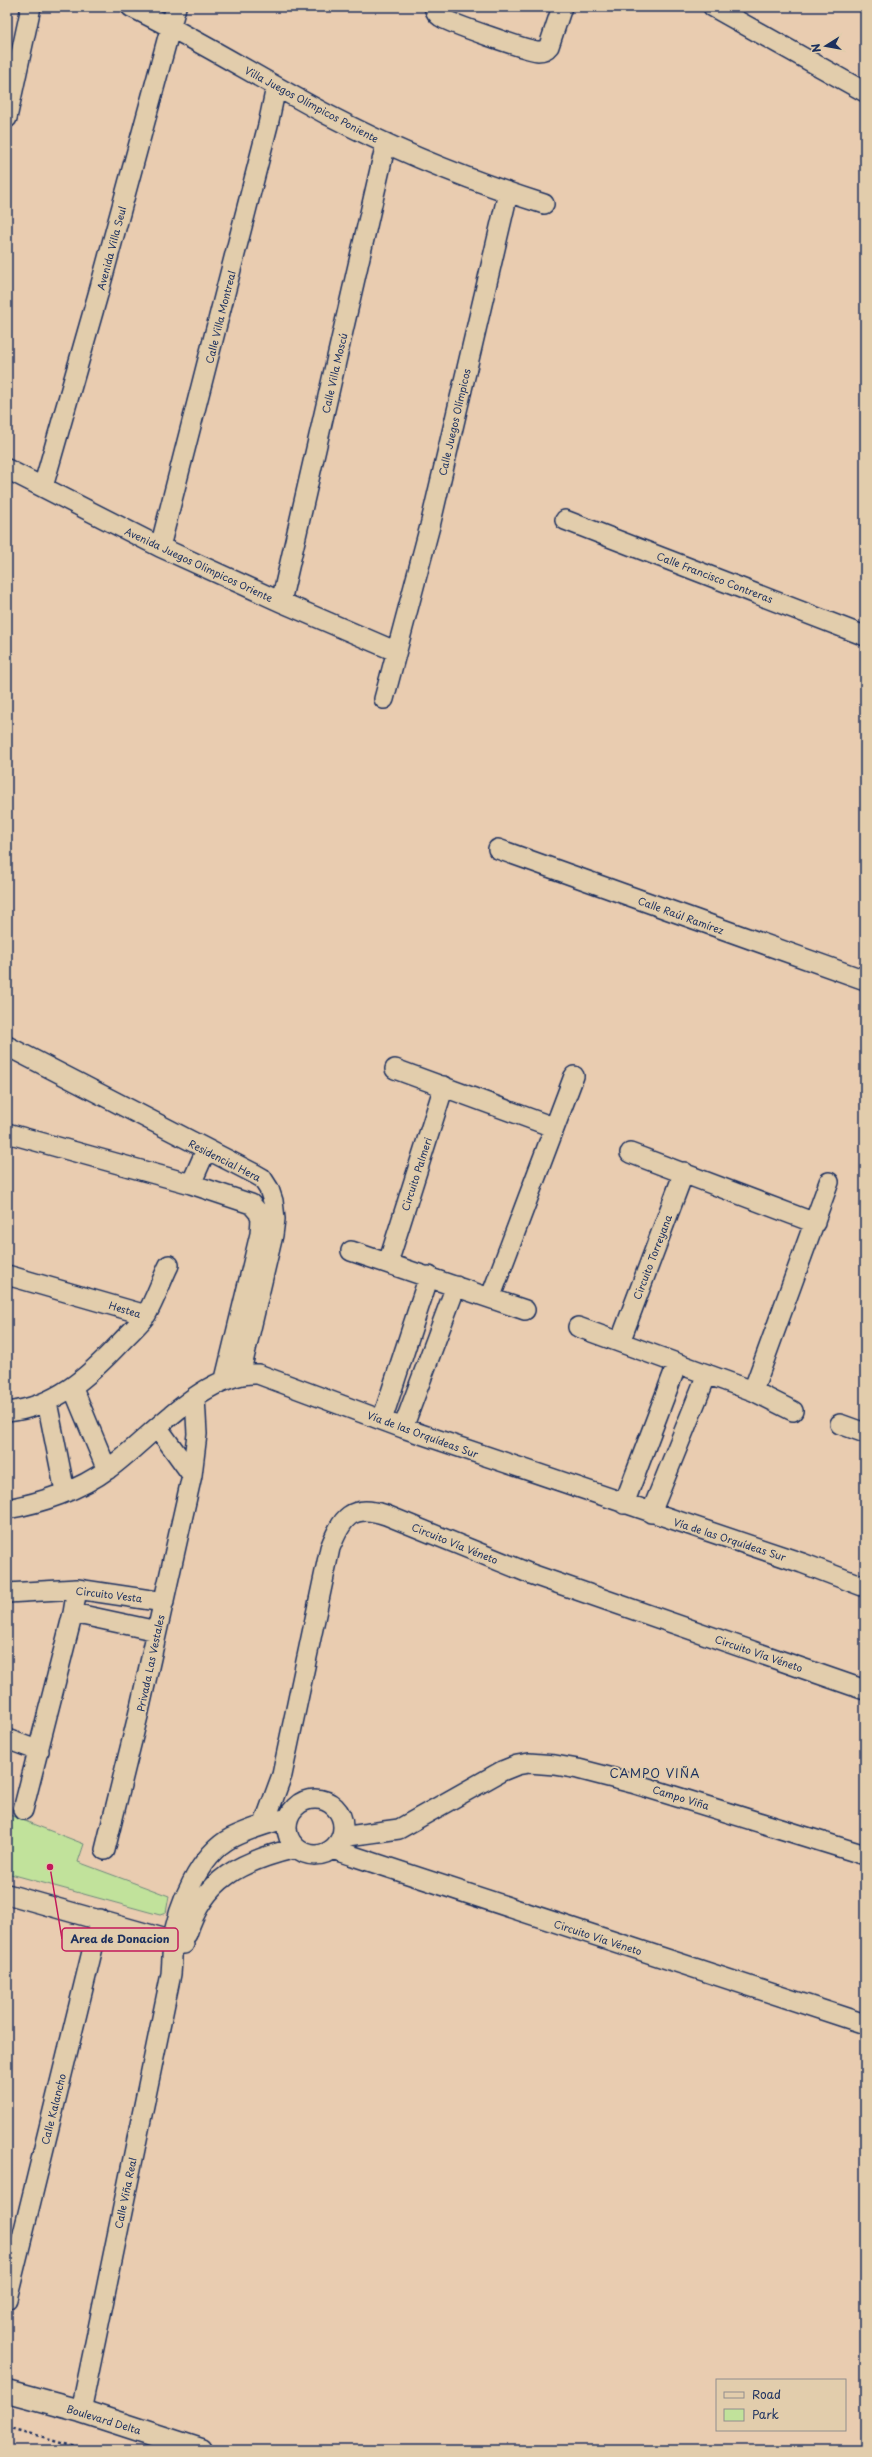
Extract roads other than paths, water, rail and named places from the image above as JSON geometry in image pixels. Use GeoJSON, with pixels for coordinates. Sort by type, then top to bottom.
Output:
{"type":"FeatureCollection","features":[{"type":"Feature","properties":{"kind":"main road","name":"Boulevard Delta"},"geometry":{"type":"LineString","coordinates":[[7,2391],[81,2412],[200,2450]]}},
{"type":"Feature","properties":{"kind":"street"},"geometry":{"type":"LineString","coordinates":[[7,118],[31,7]]}},
{"type":"Feature","properties":{"kind":"street","name":"Villa Juegos Olímpicos Poniente"},"geometry":{"type":"LineString","coordinates":[[131,7],[169,26],[276,87],[386,143],[508,192],[544,204]]}},
{"type":"Feature","properties":{"kind":"street","name":"Avenida Villa Seul"},"geometry":{"type":"LineString","coordinates":[[43,488],[99,291],[169,26],[176,7]]}},
{"type":"Feature","properties":{"kind":"street"},"geometry":{"type":"LineString","coordinates":[[434,7],[440,17],[524,48],[539,51],[546,50],[549,46],[562,7]]}},
{"type":"Feature","properties":{"kind":"street"},"geometry":{"type":"LineString","coordinates":[[713,7],[865,92]]}},
{"type":"Feature","properties":{"kind":"street","name":"Calle Villa Montreal"},"geometry":{"type":"LineString","coordinates":[[160,547],[203,385],[268,125],[276,87]]}},
{"type":"Feature","properties":{"kind":"street","name":"Calle Villa Moscú"},"geometry":{"type":"LineString","coordinates":[[281,602],[386,143]]}},
{"type":"Feature","properties":{"kind":"street","name":"Calle Juegos Olímpicos"},"geometry":{"type":"LineString","coordinates":[[384,699],[395,650],[430,526],[508,192]]}},
{"type":"Feature","properties":{"kind":"street","name":"Avenida Juegos Olimpicos Oriente"},"geometry":{"type":"LineString","coordinates":[[7,469],[160,547],[281,602],[395,650]]}},
{"type":"Feature","properties":{"kind":"street","name":"Calle Francisco Contreras"},"geometry":{"type":"LineString","coordinates":[[565,520],[865,636]]}},
{"type":"Feature","properties":{"kind":"street","name":"Calle Raúl Ramírez"},"geometry":{"type":"LineString","coordinates":[[498,849],[865,980]]}},
{"type":"Feature","properties":{"kind":"street","name":"Residencial Hera"},"geometry":{"type":"LineString","coordinates":[[7,1046],[255,1174],[266,1182],[275,1210],[267,1235],[232,1377]]}},
{"type":"Feature","properties":{"kind":"street"},"geometry":{"type":"LineString","coordinates":[[395,1069],[553,1127]]}},
{"type":"Feature","properties":{"kind":"street"},"geometry":{"type":"LineString","coordinates":[[491,1296],[553,1127],[574,1076]]}},
{"type":"Feature","properties":{"kind":"street","name":"Circuito Palmeri"},"geometry":{"type":"LineString","coordinates":[[388,1263],[444,1086]]}},
{"type":"Feature","properties":{"kind":"street","name":"Residencial Hera"},"geometry":{"type":"LineString","coordinates":[[7,1133],[191,1184],[251,1204],[258,1212],[267,1235]]}},
{"type":"Feature","properties":{"kind":"street"},"geometry":{"type":"LineString","coordinates":[[191,1184],[206,1150]]}},
{"type":"Feature","properties":{"kind":"street"},"geometry":{"type":"LineString","coordinates":[[630,1153],[684,1172],[815,1223]]}},
{"type":"Feature","properties":{"kind":"street","name":"Circuito Torreyana"},"geometry":{"type":"LineString","coordinates":[[620,1342],[684,1172]]}},
{"type":"Feature","properties":{"kind":"street"},"geometry":{"type":"LineString","coordinates":[[754,1391],[829,1182]]}},
{"type":"Feature","properties":{"kind":"street"},"geometry":{"type":"LineString","coordinates":[[351,1251],[491,1296],[526,1310]]}},
{"type":"Feature","properties":{"kind":"street"},"geometry":{"type":"LineString","coordinates":[[146,1315],[169,1265]]}},
{"type":"Feature","properties":{"kind":"street","name":"Hestea"},"geometry":{"type":"LineString","coordinates":[[7,1275],[146,1315],[100,1365],[74,1388],[32,1408],[7,1412]]}},
{"type":"Feature","properties":{"kind":"street"},"geometry":{"type":"LineString","coordinates":[[382,1420],[428,1276]]}},
{"type":"Feature","properties":{"kind":"street"},"geometry":{"type":"LineString","coordinates":[[404,1428],[456,1286]]}},
{"type":"Feature","properties":{"kind":"street"},"geometry":{"type":"LineString","coordinates":[[578,1327],[754,1391],[793,1411]]}},
{"type":"Feature","properties":{"kind":"street"},"geometry":{"type":"LineString","coordinates":[[624,1504],[677,1364]]}},
{"type":"Feature","properties":{"kind":"street"},"geometry":{"type":"LineString","coordinates":[[651,1513],[707,1374]]}},
{"type":"Feature","properties":{"kind":"street","name":"Vía de las Orquídeas Sur"},"geometry":{"type":"LineString","coordinates":[[232,1377],[268,1376],[404,1428],[624,1504],[802,1563],[865,1587]]}},
{"type":"Feature","properties":{"kind":"street"},"geometry":{"type":"LineString","coordinates":[[7,1509],[65,1492],[107,1470],[195,1397],[232,1377]]}},
{"type":"Feature","properties":{"kind":"street"},"geometry":{"type":"LineString","coordinates":[[74,1388],[107,1470]]}},
{"type":"Feature","properties":{"kind":"street","name":"Privada Las Vestales"},"geometry":{"type":"LineString","coordinates":[[105,1850],[164,1602],[192,1475],[197,1434],[195,1397]]}},
{"type":"Feature","properties":{"kind":"street"},"geometry":{"type":"LineString","coordinates":[[47,1402],[65,1492]]}},
{"type":"Feature","properties":{"kind":"street"},"geometry":{"type":"LineString","coordinates":[[840,1424],[865,1433]]}},
{"type":"Feature","properties":{"kind":"street"},"geometry":{"type":"LineString","coordinates":[[158,1428],[192,1475]]}},
{"type":"Feature","properties":{"kind":"street","name":"Circuito Vía Véneto"},"geometry":{"type":"LineString","coordinates":[[264,1824],[282,1775],[330,1548],[338,1528],[346,1518],[354,1512],[371,1510],[386,1515],[531,1574],[865,1690]]}},
{"type":"Feature","properties":{"kind":"street"},"geometry":{"type":"LineString","coordinates":[[23,1810],[73,1613],[77,1589]]}},
{"type":"Feature","properties":{"kind":"street","name":"Circuito Vesta"},"geometry":{"type":"LineString","coordinates":[[7,1593],[77,1589],[164,1602]]}},
{"type":"Feature","properties":{"kind":"street"},"geometry":{"type":"LineString","coordinates":[[73,1613],[157,1631]]}},
{"type":"Feature","properties":{"kind":"street"},"geometry":{"type":"LineString","coordinates":[[7,1739],[39,1751]]}},
{"type":"Feature","properties":{"kind":"street","name":"Campo Viña"},"geometry":{"type":"LineString","coordinates":[[336,1843],[399,1829],[502,1772],[517,1765],[540,1763],[578,1769],[632,1783],[865,1855]]}},
{"type":"Feature","properties":{"kind":"street"},"geometry":{"type":"LineString","coordinates":[[317,1799],[327,1802],[335,1808],[341,1817],[343,1827],[336,1843],[323,1854],[314,1855],[304,1853],[296,1848],[287,1834],[288,1818],[297,1805],[306,1800],[317,1799]]}},
{"type":"Feature","properties":{"kind":"street"},"geometry":{"type":"LineString","coordinates":[[178,1942],[189,1890],[204,1861],[230,1838],[264,1824],[288,1818]]}},
{"type":"Feature","properties":{"kind":"street","name":"Circuito Vía Véneto"},"geometry":{"type":"LineString","coordinates":[[336,1843],[865,2024]]}},
{"type":"Feature","properties":{"kind":"street"},"geometry":{"type":"LineString","coordinates":[[178,1942],[199,1904],[216,1883],[264,1856],[296,1848]]}},
{"type":"Feature","properties":{"kind":"street"},"geometry":{"type":"LineString","coordinates":[[7,1894],[178,1942]]}},
{"type":"Feature","properties":{"kind":"street","name":"Calle Kalancho"},"geometry":{"type":"LineString","coordinates":[[7,2299],[100,1919]]}},
{"type":"Feature","properties":{"kind":"street","name":"Calle Viña Real"},"geometry":{"type":"LineString","coordinates":[[81,2412],[178,1942]]}},
{"type":"Feature","properties":{"kind":"place","name":"Area de Donacion"},"geometry":{"type":"Point","coordinates":[50,1867]}},
{"type":"Feature","properties":{"kind":"district","name":"CAMPO VIÑA"},"geometry":{"type":"Point","coordinates":[655,1773]}}]}
